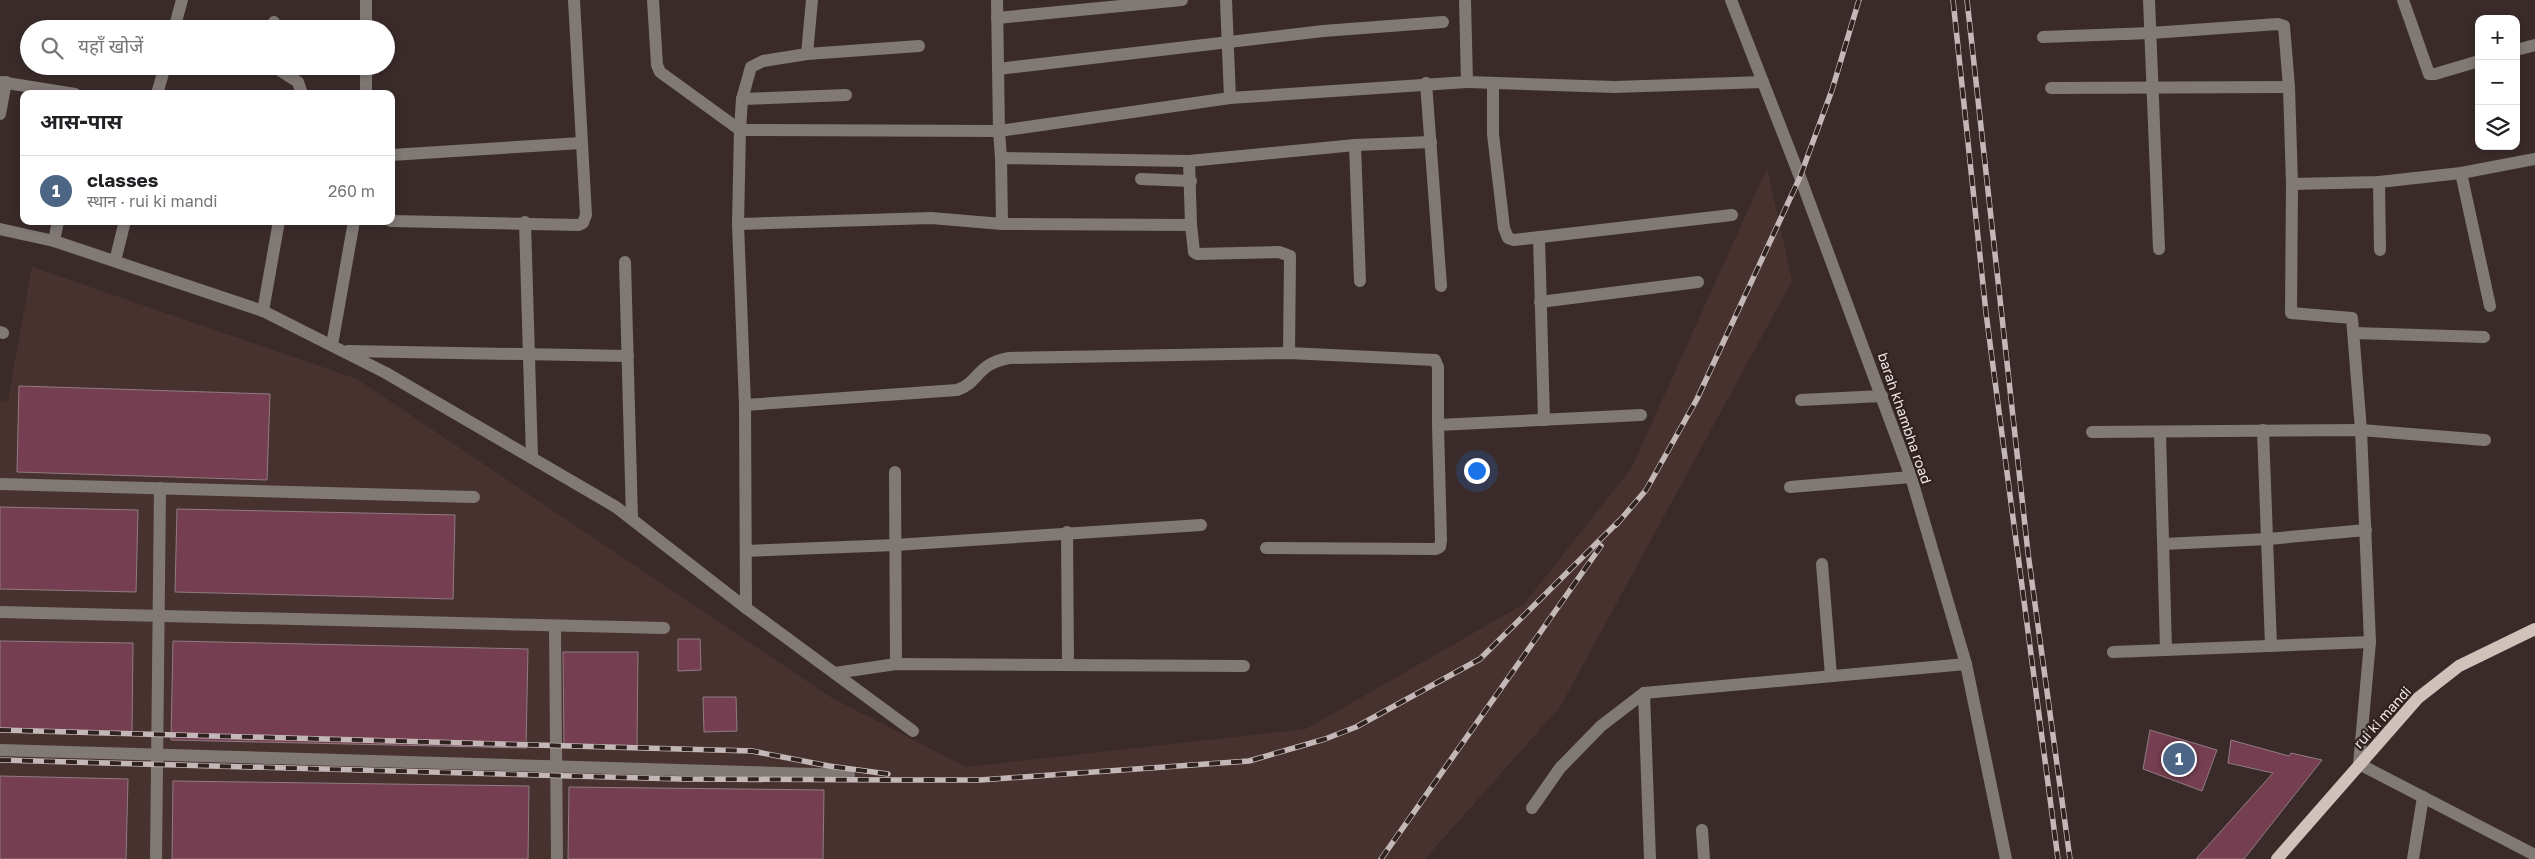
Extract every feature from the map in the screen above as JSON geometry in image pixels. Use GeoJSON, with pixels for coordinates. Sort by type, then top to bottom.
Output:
{"type":"FeatureCollection","features":[{"type":"Feature","properties":{"kind":"main road","name":"rui ki mandi"},"geometry":{"type":"LineString","coordinates":[[2277,859],[2418,698],[2460,666],[2535,629]]}},
{"type":"Feature","properties":{"kind":"street"},"geometry":{"type":"LineString","coordinates":[[176,20],[182,0]]}},
{"type":"Feature","properties":{"kind":"street"},"geometry":{"type":"LineString","coordinates":[[366,0],[366,20]]}},
{"type":"Feature","properties":{"kind":"street"},"geometry":{"type":"LineString","coordinates":[[395,220],[525,222],[579,225],[585,221],[574,0]]}},
{"type":"Feature","properties":{"kind":"street"},"geometry":{"type":"LineString","coordinates":[[653,0],[657,65],[660,72],[740,130],[999,131],[1230,98],[1426,83],[1467,82],[1615,86],[1763,82]]}},
{"type":"Feature","properties":{"kind":"street"},"geometry":{"type":"LineString","coordinates":[[807,54],[812,0]]}},
{"type":"Feature","properties":{"kind":"street"},"geometry":{"type":"LineString","coordinates":[[997,0],[1002,224]]}},
{"type":"Feature","properties":{"kind":"street"},"geometry":{"type":"LineString","coordinates":[[997,18],[1182,0]]}},
{"type":"Feature","properties":{"kind":"street"},"geometry":{"type":"LineString","coordinates":[[1226,0],[1230,98]]}},
{"type":"Feature","properties":{"kind":"street"},"geometry":{"type":"LineString","coordinates":[[1466,0],[1467,82]]}},
{"type":"Feature","properties":{"kind":"street","name":"barah khambha road"},"geometry":{"type":"LineString","coordinates":[[1730,0],[1763,82],[1911,477],[1966,664],[2006,859]]}},
{"type":"Feature","properties":{"kind":"street"},"geometry":{"type":"LineString","coordinates":[[2149,0],[2159,249]]}},
{"type":"Feature","properties":{"kind":"street"},"geometry":{"type":"LineString","coordinates":[[2403,0],[2429,74],[2475,63]]}},
{"type":"Feature","properties":{"kind":"street"},"geometry":{"type":"LineString","coordinates":[[998,70],[1323,31],[1443,22]]}},
{"type":"Feature","properties":{"kind":"street"},"geometry":{"type":"LineString","coordinates":[[2043,36],[2151,33],[2278,24],[2284,26],[2289,87],[2292,184],[2291,313],[2350,316],[2354,333],[2361,430],[2370,642],[2359,764],[2535,855]]}},
{"type":"Feature","properties":{"kind":"street"},"geometry":{"type":"LineString","coordinates":[[2520,49],[2535,45]]}},
{"type":"Feature","properties":{"kind":"street"},"geometry":{"type":"LineString","coordinates":[[746,608],[745,405],[738,224],[742,99],[748,71],[754,64],[807,54],[919,46]]}},
{"type":"Feature","properties":{"kind":"street"},"geometry":{"type":"LineString","coordinates":[[159,90],[162,75]]}},
{"type":"Feature","properties":{"kind":"street"},"geometry":{"type":"LineString","coordinates":[[287,75],[298,82],[301,90]]}},
{"type":"Feature","properties":{"kind":"street"},"geometry":{"type":"LineString","coordinates":[[366,75],[366,90]]}},
{"type":"Feature","properties":{"kind":"street"},"geometry":{"type":"LineString","coordinates":[[0,114],[3,82],[51,90]]}},
{"type":"Feature","properties":{"kind":"street"},"geometry":{"type":"LineString","coordinates":[[1426,83],[1441,286]]}},
{"type":"Feature","properties":{"kind":"street"},"geometry":{"type":"LineString","coordinates":[[1493,83],[1493,134],[1505,234],[1514,240],[1732,215]]}},
{"type":"Feature","properties":{"kind":"street"},"geometry":{"type":"LineString","coordinates":[[2051,88],[2289,87]]}},
{"type":"Feature","properties":{"kind":"street"},"geometry":{"type":"LineString","coordinates":[[742,99],[846,94]]}},
{"type":"Feature","properties":{"kind":"street"},"geometry":{"type":"LineString","coordinates":[[1002,158],[1189,161],[1355,145],[1431,142]]}},
{"type":"Feature","properties":{"kind":"street"},"geometry":{"type":"LineString","coordinates":[[395,155],[581,143]]}},
{"type":"Feature","properties":{"kind":"street"},"geometry":{"type":"LineString","coordinates":[[1355,145],[1360,281]]}},
{"type":"Feature","properties":{"kind":"street"},"geometry":{"type":"LineString","coordinates":[[2292,184],[2379,182],[2461,173],[2535,159]]}},
{"type":"Feature","properties":{"kind":"street"},"geometry":{"type":"LineString","coordinates":[[1189,161],[1192,249],[1197,254],[1279,252],[1290,256],[1289,353]]}},
{"type":"Feature","properties":{"kind":"street"},"geometry":{"type":"LineString","coordinates":[[2461,173],[2490,306]]}},
{"type":"Feature","properties":{"kind":"street"},"geometry":{"type":"LineString","coordinates":[[1141,179],[1190,181]]}},
{"type":"Feature","properties":{"kind":"street"},"geometry":{"type":"LineString","coordinates":[[2379,182],[2380,250]]}},
{"type":"Feature","properties":{"kind":"street"},"geometry":{"type":"LineString","coordinates":[[738,224],[931,218],[1002,224],[1191,225]]}},
{"type":"Feature","properties":{"kind":"street"},"geometry":{"type":"LineString","coordinates":[[525,222],[532,458]]}},
{"type":"Feature","properties":{"kind":"street"},"geometry":{"type":"LineString","coordinates":[[54,242],[57,225]]}},
{"type":"Feature","properties":{"kind":"street"},"geometry":{"type":"LineString","coordinates":[[115,261],[124,225]]}},
{"type":"Feature","properties":{"kind":"street"},"geometry":{"type":"LineString","coordinates":[[263,311],[278,225]]}},
{"type":"Feature","properties":{"kind":"street"},"geometry":{"type":"LineString","coordinates":[[332,345],[353,225]]}},
{"type":"Feature","properties":{"kind":"street"},"geometry":{"type":"LineString","coordinates":[[0,228],[115,261],[263,311],[386,373],[616,507],[746,608],[912,732]]}},
{"type":"Feature","properties":{"kind":"street"},"geometry":{"type":"LineString","coordinates":[[1539,237],[1544,420]]}},
{"type":"Feature","properties":{"kind":"street"},"geometry":{"type":"LineString","coordinates":[[625,262],[632,519]]}},
{"type":"Feature","properties":{"kind":"street"},"geometry":{"type":"LineString","coordinates":[[1540,302],[1698,282]]}},
{"type":"Feature","properties":{"kind":"street"},"geometry":{"type":"LineString","coordinates":[[2354,333],[2484,337]]}},
{"type":"Feature","properties":{"kind":"street"},"geometry":{"type":"LineString","coordinates":[[344,351],[628,356]]}},
{"type":"Feature","properties":{"kind":"street"},"geometry":{"type":"LineString","coordinates":[[745,405],[957,390],[963,388],[989,363],[1009,358],[1289,353],[1435,360],[1438,367],[1440,547],[1431,550],[1266,548]]}},
{"type":"Feature","properties":{"kind":"street"},"geometry":{"type":"LineString","coordinates":[[1801,400],[1882,396]]}},
{"type":"Feature","properties":{"kind":"street"},"geometry":{"type":"LineString","coordinates":[[1438,425],[1641,415]]}},
{"type":"Feature","properties":{"kind":"street"},"geometry":{"type":"LineString","coordinates":[[2264,430],[2271,646]]}},
{"type":"Feature","properties":{"kind":"street"},"geometry":{"type":"LineString","coordinates":[[2092,432],[2160,433],[2361,430],[2484,440]]}},
{"type":"Feature","properties":{"kind":"street"},"geometry":{"type":"LineString","coordinates":[[2160,433],[2166,649]]}},
{"type":"Feature","properties":{"kind":"street"},"geometry":{"type":"LineString","coordinates":[[895,472],[896,664]]}},
{"type":"Feature","properties":{"kind":"street"},"geometry":{"type":"LineString","coordinates":[[1790,486],[1911,477]]}},
{"type":"Feature","properties":{"kind":"street"},"geometry":{"type":"LineString","coordinates":[[0,484],[474,498]]}},
{"type":"Feature","properties":{"kind":"street"},"geometry":{"type":"LineString","coordinates":[[156,859],[160,488]]}},
{"type":"Feature","properties":{"kind":"street"},"geometry":{"type":"LineString","coordinates":[[746,551],[895,545],[1067,532],[1201,525]]}},
{"type":"Feature","properties":{"kind":"street"},"geometry":{"type":"LineString","coordinates":[[2164,544],[2268,539],[2366,530]]}},
{"type":"Feature","properties":{"kind":"street"},"geometry":{"type":"LineString","coordinates":[[1067,532],[1068,665]]}},
{"type":"Feature","properties":{"kind":"street"},"geometry":{"type":"LineString","coordinates":[[1822,564],[1830,676]]}},
{"type":"Feature","properties":{"kind":"street"},"geometry":{"type":"LineString","coordinates":[[0,612],[555,627],[664,628]]}},
{"type":"Feature","properties":{"kind":"street"},"geometry":{"type":"LineString","coordinates":[[555,627],[557,859]]}},
{"type":"Feature","properties":{"kind":"street"},"geometry":{"type":"LineString","coordinates":[[2113,652],[2370,642]]}},
{"type":"Feature","properties":{"kind":"street"},"geometry":{"type":"LineString","coordinates":[[835,673],[896,664],[1244,666]]}},
{"type":"Feature","properties":{"kind":"street"},"geometry":{"type":"LineString","coordinates":[[1532,808],[1560,768],[1601,726],[1644,693],[1966,664]]}},
{"type":"Feature","properties":{"kind":"street"},"geometry":{"type":"LineString","coordinates":[[1644,693],[1650,859]]}},
{"type":"Feature","properties":{"kind":"street"},"geometry":{"type":"LineString","coordinates":[[0,750],[849,775]]}},
{"type":"Feature","properties":{"kind":"street"},"geometry":{"type":"LineString","coordinates":[[2413,859],[2423,797]]}},
{"type":"Feature","properties":{"kind":"street"},"geometry":{"type":"LineString","coordinates":[[1702,830],[1704,859]]}},
{"type":"Feature","properties":{"kind":"shaded area"},"geometry":{"type":"Polygon","coordinates":[[[1767,168],[1792,281],[1560,707],[1425,859],[0,859],[0,401],[8,400],[32,267],[357,379],[832,698],[966,767],[1306,729],[1524,604],[1631,469],[1767,168]]]}},
{"type":"Feature","properties":{"kind":"building"},"geometry":{"type":"Polygon","coordinates":[[[19,386],[270,394],[267,480],[17,472],[19,386]]]}},
{"type":"Feature","properties":{"kind":"building"},"geometry":{"type":"Polygon","coordinates":[[[0,507],[138,510],[136,592],[0,589],[0,507]]]}},
{"type":"Feature","properties":{"kind":"building"},"geometry":{"type":"Polygon","coordinates":[[[177,509],[455,515],[453,599],[175,592],[177,509]]]}},
{"type":"Feature","properties":{"kind":"building"},"geometry":{"type":"Polygon","coordinates":[[[678,639],[700,639],[701,670],[678,671],[678,639]]]}},
{"type":"Feature","properties":{"kind":"building"},"geometry":{"type":"Polygon","coordinates":[[[0,641],[133,643],[132,734],[0,732],[0,641]]]}},
{"type":"Feature","properties":{"kind":"building"},"geometry":{"type":"Polygon","coordinates":[[[173,641],[528,649],[526,748],[171,740],[173,641]]]}},
{"type":"Feature","properties":{"kind":"building"},"geometry":{"type":"Polygon","coordinates":[[[563,652],[638,652],[637,747],[564,746],[563,652]]]}},
{"type":"Feature","properties":{"kind":"building"},"geometry":{"type":"Polygon","coordinates":[[[703,697],[736,697],[737,731],[704,732],[703,697]]]}},
{"type":"Feature","properties":{"kind":"building"},"geometry":{"type":"Polygon","coordinates":[[[2150,730],[2217,750],[2202,791],[2143,769],[2150,730]]]}},
{"type":"Feature","properties":{"kind":"building"},"geometry":{"type":"Polygon","coordinates":[[[2231,740],[2289,756],[2291,753],[2322,760],[2244,859],[2196,859],[2273,773],[2228,763],[2231,740]]]}},
{"type":"Feature","properties":{"kind":"building"},"geometry":{"type":"Polygon","coordinates":[[[0,776],[128,779],[126,859],[0,859],[0,776]]]}},
{"type":"Feature","properties":{"kind":"building"},"geometry":{"type":"Polygon","coordinates":[[[173,781],[529,786],[528,859],[172,859],[173,781]]]}},
{"type":"Feature","properties":{"kind":"building"},"geometry":{"type":"Polygon","coordinates":[[[569,787],[824,790],[823,859],[568,859],[569,787]]]}},
{"type":"Feature","properties":{"kind":"railway"},"geometry":{"type":"LineString","coordinates":[[1616,525],[1646,490],[1697,399],[1800,177],[1832,90],[1859,0]]}},
{"type":"Feature","properties":{"kind":"railway"},"geometry":{"type":"LineString","coordinates":[[1953,0],[1986,313],[2058,859]]}},
{"type":"Feature","properties":{"kind":"railway"},"geometry":{"type":"LineString","coordinates":[[1967,0],[2028,553],[2070,859]]}},
{"type":"Feature","properties":{"kind":"railway"},"geometry":{"type":"LineString","coordinates":[[0,760],[681,779],[899,780],[980,780],[1249,761],[1325,739],[1356,727],[1480,659],[1619,521]]}},
{"type":"Feature","properties":{"kind":"railway"},"geometry":{"type":"LineString","coordinates":[[1381,859],[1601,546]]}},
{"type":"Feature","properties":{"kind":"railway"},"geometry":{"type":"LineString","coordinates":[[0,730],[752,751],[829,766],[888,774]]}},
{"type":"Feature","properties":{"kind":"place","name":"classes"},"geometry":{"type":"Point","coordinates":[2179,759]}}]}
